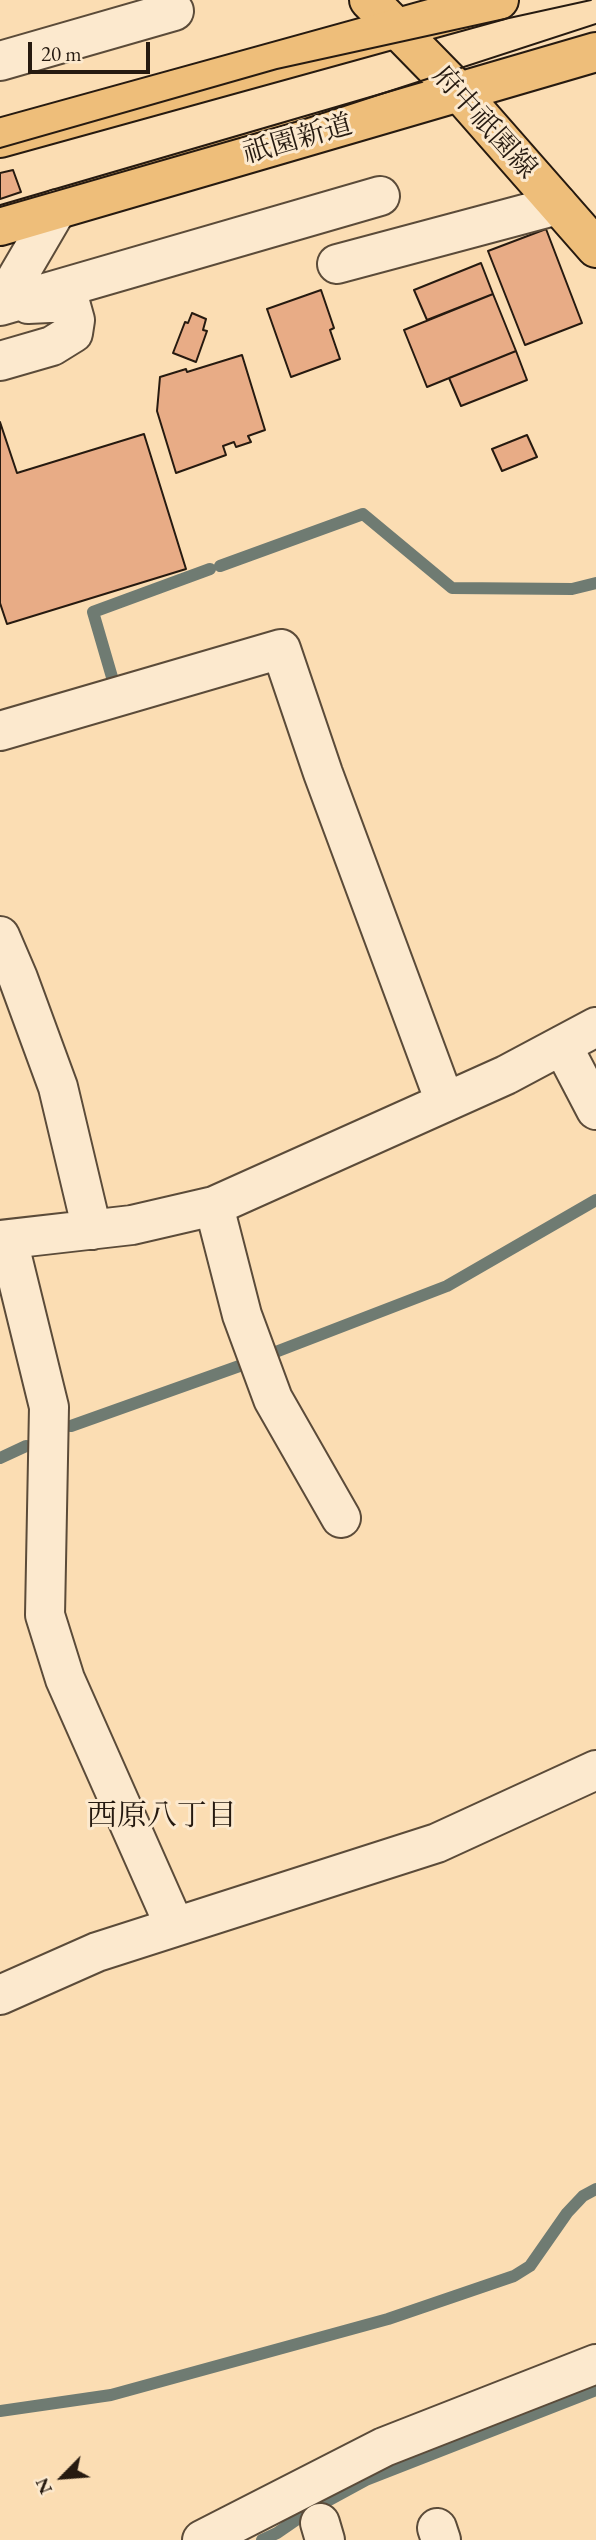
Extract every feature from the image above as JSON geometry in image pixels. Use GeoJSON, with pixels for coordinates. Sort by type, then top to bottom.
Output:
{"type":"FeatureCollection","features":[{"type":"Feature","properties":{"kind":"main road","name":"府中祇園線"},"geometry":{"type":"LineString","coordinates":[[369,0],[460,93],[596,248]]}},
{"type":"Feature","properties":{"kind":"main road"},"geometry":{"type":"LineString","coordinates":[[0,138],[499,0]]}},
{"type":"Feature","properties":{"kind":"main road","name":"祇園新道"},"geometry":{"type":"LineString","coordinates":[[0,226],[596,52]]}},
{"type":"Feature","properties":{"kind":"street"},"geometry":{"type":"LineString","coordinates":[[0,61],[110,14],[174,11]]}},
{"type":"Feature","properties":{"kind":"street"},"geometry":{"type":"LineString","coordinates":[[0,305],[380,196]]}},
{"type":"Feature","properties":{"kind":"street"},"geometry":{"type":"LineString","coordinates":[[337,264],[558,205]]}},
{"type":"Feature","properties":{"kind":"street"},"geometry":{"type":"LineString","coordinates":[[0,305],[57,209]]}},
{"type":"Feature","properties":{"kind":"street"},"geometry":{"type":"LineString","coordinates":[[0,305],[70,302],[75,320],[72,333],[52,346],[0,360]]}},
{"type":"Feature","properties":{"kind":"street"},"geometry":{"type":"LineString","coordinates":[[0,731],[281,649],[323,772],[445,1102]]}},
{"type":"Feature","properties":{"kind":"street"},"geometry":{"type":"LineString","coordinates":[[0,936],[58,1087],[93,1230]]}},
{"type":"Feature","properties":{"kind":"street"},"geometry":{"type":"LineString","coordinates":[[175,1927],[65,1679],[45,1615],[49,1406],[4,1240],[132,1226],[214,1206],[506,1075],[596,1027]]}},
{"type":"Feature","properties":{"kind":"street"},"geometry":{"type":"LineString","coordinates":[[562,1045],[596,1110]]}},
{"type":"Feature","properties":{"kind":"street"},"geometry":{"type":"LineString","coordinates":[[214,1206],[242,1315],[273,1399],[341,1518]]}},
{"type":"Feature","properties":{"kind":"street"},"geometry":{"type":"LineString","coordinates":[[0,1995],[97,1952],[437,1843],[596,1770]]}},
{"type":"Feature","properties":{"kind":"street"},"geometry":{"type":"LineString","coordinates":[[202,2540],[384,2446],[596,2364]]}},
{"type":"Feature","properties":{"kind":"building"},"geometry":{"type":"Polygon","coordinates":[[[13,170],[21,192],[0,199],[0,173],[13,170]]]}},
{"type":"Feature","properties":{"kind":"building"},"geometry":{"type":"Polygon","coordinates":[[[546,229],[582,323],[525,345],[488,251],[546,229]]]}},
{"type":"Feature","properties":{"kind":"building"},"geometry":{"type":"Polygon","coordinates":[[[481,263],[493,294],[427,320],[414,290],[481,263]]]}},
{"type":"Feature","properties":{"kind":"building"},"geometry":{"type":"Polygon","coordinates":[[[321,290],[334,328],[330,330],[340,359],[291,377],[267,309],[321,290]]]}},
{"type":"Feature","properties":{"kind":"building"},"geometry":{"type":"Polygon","coordinates":[[[493,294],[516,351],[427,387],[404,330],[493,294]]]}},
{"type":"Feature","properties":{"kind":"building"},"geometry":{"type":"Polygon","coordinates":[[[192,313],[206,319],[203,330],[207,331],[196,362],[173,353],[185,322],[188,323],[192,313]]]}},
{"type":"Feature","properties":{"kind":"building"},"geometry":{"type":"Polygon","coordinates":[[[516,351],[527,380],[461,406],[449,378],[516,351]]]}},
{"type":"Feature","properties":{"kind":"building"},"geometry":{"type":"Polygon","coordinates":[[[242,355],[265,430],[248,436],[251,442],[236,447],[234,442],[223,446],[226,455],[176,473],[157,411],[160,377],[186,369],[187,372],[242,355]]]}},
{"type":"Feature","properties":{"kind":"building"},"geometry":{"type":"Polygon","coordinates":[[[0,422],[17,473],[144,434],[186,569],[7,624],[0,603],[0,422]]]}},
{"type":"Feature","properties":{"kind":"building"},"geometry":{"type":"Polygon","coordinates":[[[527,435],[537,457],[502,471],[492,449],[527,435]]]}},
{"type":"Feature","properties":{"kind":"waterway"},"geometry":{"type":"LineString","coordinates":[[220,566],[363,514],[452,588],[572,589],[596,583]]}},
{"type":"Feature","properties":{"kind":"waterway"},"geometry":{"type":"LineString","coordinates":[[105,686],[114,684],[93,612],[210,569]]}},
{"type":"Feature","properties":{"kind":"waterway"},"geometry":{"type":"LineString","coordinates":[[273,1353],[447,1286],[596,1200]]}},
{"type":"Feature","properties":{"kind":"waterway"},"geometry":{"type":"LineString","coordinates":[[71,1426],[245,1364]]}},
{"type":"Feature","properties":{"kind":"waterway"},"geometry":{"type":"LineString","coordinates":[[0,1458],[26,1446]]}},
{"type":"Feature","properties":{"kind":"waterway"},"geometry":{"type":"LineString","coordinates":[[0,2411],[111,2395],[388,2319],[514,2276],[530,2266],[567,2213],[583,2196],[596,2189]]}},
{"type":"Feature","properties":{"kind":"waterway"},"geometry":{"type":"LineString","coordinates":[[262,2540],[366,2480],[596,2390]]}},
{"type":"Feature","properties":{"kind":"tram line"},"geometry":{"type":"LineString","coordinates":[[0,148],[277,69],[591,0]]}},
{"type":"Feature","properties":{"kind":"tram line"},"geometry":{"type":"LineString","coordinates":[[0,207],[295,122],[596,24]]}},
{"type":"Feature","properties":{"kind":"district","name":"西原八丁目"},"geometry":{"type":"Point","coordinates":[162,1817]}}]}
